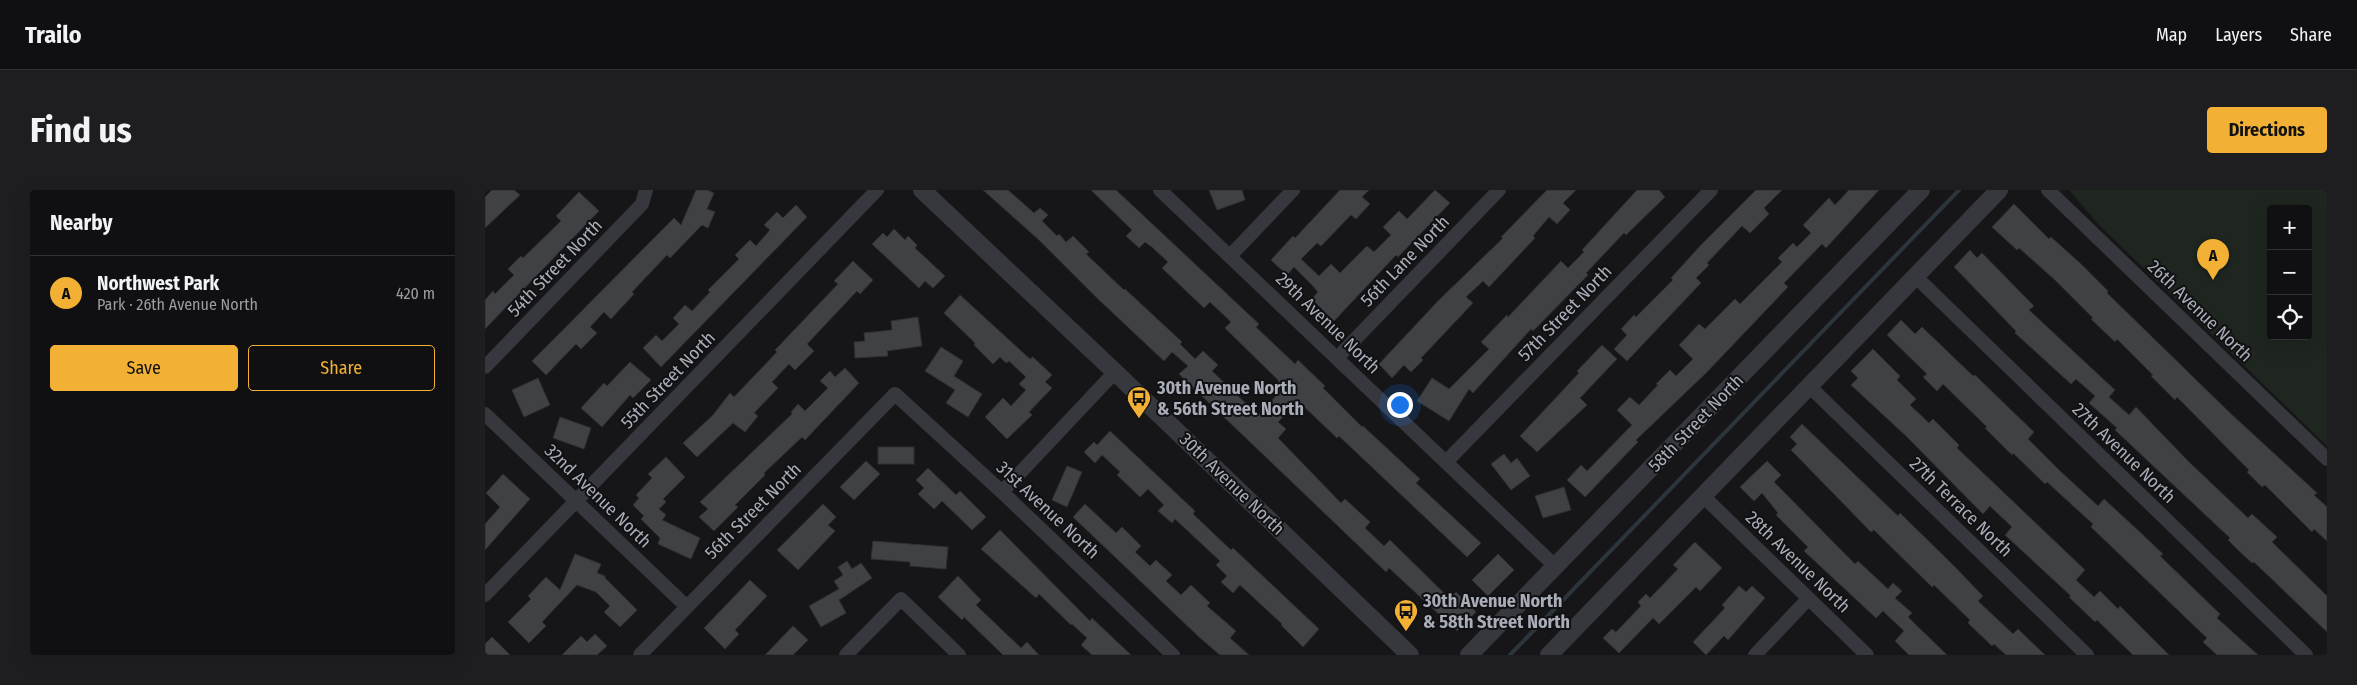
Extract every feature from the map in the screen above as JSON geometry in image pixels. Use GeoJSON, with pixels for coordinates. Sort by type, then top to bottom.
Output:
{"type":"FeatureCollection","features":[{"type":"Feature","properties":{"kind":"street","name":"54th Street North"},"geometry":{"type":"LineString","coordinates":[[485,368],[642,204],[646,190]]}},
{"type":"Feature","properties":{"kind":"street","name":"55th Street North"},"geometry":{"type":"LineString","coordinates":[[485,595],[877,190]]}},
{"type":"Feature","properties":{"kind":"street","name":"30th Avenue North"},"geometry":{"type":"LineString","coordinates":[[922,190],[1410,655]]}},
{"type":"Feature","properties":{"kind":"street","name":"29th Avenue North"},"geometry":{"type":"LineString","coordinates":[[1160,190],[1556,567]]}},
{"type":"Feature","properties":{"kind":"street"},"geometry":{"type":"LineString","coordinates":[[1230,256],[1293,190]]}},
{"type":"Feature","properties":{"kind":"street","name":"56th Lane North"},"geometry":{"type":"LineString","coordinates":[[1337,358],[1499,190]]}},
{"type":"Feature","properties":{"kind":"street","name":"57th Street North"},"geometry":{"type":"LineString","coordinates":[[1447,462],[1711,190]]}},
{"type":"Feature","properties":{"kind":"street","name":"58th Street North"},"geometry":{"type":"LineString","coordinates":[[1469,655],[1921,190]]}},
{"type":"Feature","properties":{"kind":"street"},"geometry":{"type":"LineString","coordinates":[[1549,655],[1999,190]]}},
{"type":"Feature","properties":{"kind":"street","name":"26th Avenue North"},"geometry":{"type":"LineString","coordinates":[[2048,190],[2327,459]]}},
{"type":"Feature","properties":{"kind":"street","name":"27th Avenue North"},"geometry":{"type":"LineString","coordinates":[[1915,277],[2306,655]]}},
{"type":"Feature","properties":{"kind":"street"},"geometry":{"type":"LineString","coordinates":[[1002,492],[1115,372]]}},
{"type":"Feature","properties":{"kind":"street","name":"27th Terrace North"},"geometry":{"type":"LineString","coordinates":[[1809,386],[2087,655]]}},
{"type":"Feature","properties":{"kind":"street","name":"31st Avenue North"},"geometry":{"type":"LineString","coordinates":[[895,394],[1002,492],[1173,655]]}},
{"type":"Feature","properties":{"kind":"street","name":"56th Street North"},"geometry":{"type":"LineString","coordinates":[[640,655],[895,394]]}},
{"type":"Feature","properties":{"kind":"street","name":"32nd Avenue North"},"geometry":{"type":"LineString","coordinates":[[485,414],[686,606]]}},
{"type":"Feature","properties":{"kind":"street","name":"28th Avenue North"},"geometry":{"type":"LineString","coordinates":[[1703,496],[1867,655]]}},
{"type":"Feature","properties":{"kind":"street"},"geometry":{"type":"LineString","coordinates":[[1755,655],[1808,598]]}},
{"type":"Feature","properties":{"kind":"street"},"geometry":{"type":"LineString","coordinates":[[846,655],[901,599],[959,655]]}},
{"type":"Feature","properties":{"kind":"shaded area"},"geometry":{"type":"Polygon","coordinates":[[[2069,190],[2327,190],[2327,446],[2098,224],[2069,190]]]}},
{"type":"Feature","properties":{"kind":"building"},"geometry":{"type":"Polygon","coordinates":[[[492,190],[514,190],[520,195],[485,228],[485,197],[492,190]]]}},
{"type":"Feature","properties":{"kind":"building"},"geometry":{"type":"Polygon","coordinates":[[[696,190],[707,190],[714,193],[707,209],[715,212],[708,228],[702,225],[670,258],[667,255],[632,292],[634,294],[611,319],[604,312],[590,327],[597,333],[581,349],[576,344],[546,375],[532,361],[674,218],[681,225],[696,190]]]}},
{"type":"Feature","properties":{"kind":"building"},"geometry":{"type":"Polygon","coordinates":[[[983,190],[1008,190],[1034,213],[1040,208],[1048,215],[1042,221],[1057,236],[1059,234],[1066,242],[1073,236],[1089,252],[1086,254],[1182,342],[1180,344],[1195,359],[1203,351],[1218,365],[1212,371],[1258,415],[1277,395],[1271,389],[1279,381],[1225,328],[1231,322],[1210,302],[1204,308],[1162,268],[1168,262],[1145,242],[1139,248],[1126,236],[1132,230],[1091,190],[1116,190],[1259,324],[1256,327],[1295,364],[1298,360],[1325,386],[1323,388],[1362,427],[1420,479],[1416,483],[1481,543],[1467,557],[1339,436],[1337,438],[1298,401],[1278,422],[1286,429],[1278,438],[1341,503],[1345,499],[1370,522],[1365,528],[1384,546],[1390,540],[1450,599],[1456,592],[1476,612],[1457,631],[1389,568],[1386,572],[1179,374],[1188,366],[1172,352],[1164,361],[1039,240],[983,190]]]}},
{"type":"Feature","properties":{"kind":"building"},"geometry":{"type":"Polygon","coordinates":[[[1209,190],[1242,190],[1245,200],[1217,210],[1209,190]]]}},
{"type":"Feature","properties":{"kind":"building"},"geometry":{"type":"Polygon","coordinates":[[[1340,190],[1369,190],[1362,197],[1370,204],[1356,219],[1351,215],[1321,246],[1317,243],[1301,259],[1319,276],[1331,264],[1340,273],[1367,246],[1374,252],[1391,235],[1383,227],[1399,211],[1407,219],[1435,190],[1450,203],[1398,257],[1396,255],[1334,321],[1312,299],[1318,292],[1294,267],[1287,275],[1271,260],[1293,236],[1295,238],[1340,190]]]}},
{"type":"Feature","properties":{"kind":"building"},"geometry":{"type":"Polygon","coordinates":[[[1547,190],[1576,190],[1563,203],[1570,210],[1557,224],[1549,217],[1533,236],[1535,238],[1489,287],[1483,281],[1466,297],[1473,303],[1421,358],[1423,360],[1411,372],[1404,365],[1392,378],[1379,364],[1438,301],[1503,238],[1501,237],[1547,190]]]}},
{"type":"Feature","properties":{"kind":"building"},"geometry":{"type":"Polygon","coordinates":[[[1637,190],[1659,190],[1665,197],[1626,235],[1624,233],[1586,273],[1588,275],[1533,331],[1531,329],[1473,393],[1469,389],[1449,421],[1417,401],[1432,378],[1449,389],[1489,349],[1481,342],[1507,315],[1508,317],[1561,261],[1568,268],[1637,190]]]}},
{"type":"Feature","properties":{"kind":"building"},"geometry":{"type":"Polygon","coordinates":[[[1756,190],[1782,190],[1764,208],[1769,214],[1750,233],[1742,226],[1707,263],[1709,265],[1696,278],[1701,283],[1627,361],[1614,349],[1627,335],[1621,329],[1634,315],[1636,317],[1673,280],[1671,278],[1700,246],[1756,190]]]}},
{"type":"Feature","properties":{"kind":"building"},"geometry":{"type":"Polygon","coordinates":[[[1849,190],[1879,190],[1826,248],[1822,244],[1784,283],[1788,287],[1707,372],[1636,440],[1638,442],[1585,497],[1567,480],[1581,465],[1587,471],[1632,425],[1617,410],[1630,397],[1639,405],[1670,370],[1676,376],[1693,359],[1679,345],[1699,324],[1705,329],[1735,299],[1740,304],[1782,262],[1778,258],[1793,243],[1797,247],[1811,233],[1803,225],[1829,198],[1835,205],[1849,190]]]}},
{"type":"Feature","properties":{"kind":"building"},"geometry":{"type":"Polygon","coordinates":[[[579,192],[599,211],[485,329],[485,300],[493,291],[495,294],[514,275],[508,269],[521,256],[523,258],[561,221],[556,216],[579,192]]]}},
{"type":"Feature","properties":{"kind":"building"},"geometry":{"type":"Polygon","coordinates":[[[2014,204],[2049,239],[2051,237],[2081,264],[2108,291],[2107,293],[2229,412],[2317,493],[2314,495],[2327,507],[2327,541],[2314,529],[2312,532],[2265,485],[2262,487],[2247,472],[2249,470],[2177,397],[2175,400],[2117,339],[2115,342],[2055,280],[2019,248],[2017,250],[1992,227],[2014,204]]]}},
{"type":"Feature","properties":{"kind":"building"},"geometry":{"type":"Polygon","coordinates":[[[796,205],[807,217],[661,367],[643,348],[656,335],[662,341],[679,324],[673,318],[685,305],[692,311],[710,292],[708,290],[739,259],[735,255],[750,240],[756,246],[770,230],[764,225],[777,212],[783,218],[796,205]]]}},
{"type":"Feature","properties":{"kind":"building"},"geometry":{"type":"Polygon","coordinates":[[[894,229],[905,240],[908,236],[917,245],[915,248],[945,276],[933,288],[925,281],[919,288],[872,244],[883,233],[887,237],[894,229]]]}},
{"type":"Feature","properties":{"kind":"building"},"geometry":{"type":"Polygon","coordinates":[[[1970,250],[1977,258],[1982,253],[2034,306],[2029,310],[2115,390],[2109,397],[2129,415],[2136,407],[2188,461],[2248,518],[2252,514],[2277,537],[2272,542],[2327,596],[2327,632],[2254,562],[2252,563],[2236,548],[2228,540],[2230,538],[2115,430],[2117,428],[2089,403],[2095,396],[2076,379],[2071,384],[2015,333],[2016,331],[1954,267],[1970,250]]]}},
{"type":"Feature","properties":{"kind":"building"},"geometry":{"type":"Polygon","coordinates":[[[853,261],[873,280],[860,294],[857,291],[807,344],[814,351],[795,370],[789,364],[772,382],[778,388],[754,413],[758,416],[745,432],[733,423],[697,457],[683,443],[713,415],[730,393],[734,397],[777,352],[775,350],[838,284],[834,281],[853,261]]]}},
{"type":"Feature","properties":{"kind":"building"},"geometry":{"type":"Polygon","coordinates":[[[960,295],[1030,359],[1033,357],[1052,375],[1045,382],[1052,388],[1029,412],[1032,415],[1007,439],[985,417],[1003,398],[1011,406],[1026,390],[1019,384],[1026,377],[1009,361],[1006,363],[1000,357],[993,364],[974,345],[975,343],[944,313],[960,295]]]}},
{"type":"Feature","properties":{"kind":"building"},"geometry":{"type":"Polygon","coordinates":[[[918,317],[922,346],[887,351],[888,356],[855,358],[854,342],[865,341],[864,333],[892,330],[891,321],[918,317]]]}},
{"type":"Feature","properties":{"kind":"building"},"geometry":{"type":"Polygon","coordinates":[[[1901,320],[1915,334],[1922,327],[1973,376],[1975,375],[2034,432],[2028,439],[2059,470],[2098,506],[2104,499],[2142,534],[2163,554],[2160,556],[2220,614],[2217,618],[2258,655],[2217,655],[2203,642],[2207,638],[2091,527],[2093,524],[2047,482],[2045,484],[2013,453],[2012,455],[1985,428],[1987,427],[1943,384],[1937,391],[1923,377],[1927,374],[1887,335],[1901,320]]]}},
{"type":"Feature","properties":{"kind":"building"},"geometry":{"type":"Polygon","coordinates":[[[1602,345],[1617,359],[1580,398],[1587,405],[1537,452],[1520,436],[1579,373],[1577,371],[1602,345]]]}},
{"type":"Feature","properties":{"kind":"building"},"geometry":{"type":"Polygon","coordinates":[[[941,347],[963,361],[954,376],[982,394],[968,417],[946,403],[955,390],[925,371],[941,347]]]}},
{"type":"Feature","properties":{"kind":"building"},"geometry":{"type":"Polygon","coordinates":[[[1873,349],[1900,376],[1897,380],[1916,399],[1910,405],[1929,423],[1933,419],[1959,445],[1957,448],[2085,570],[2076,580],[2094,597],[2100,591],[2118,609],[2120,606],[2169,655],[2133,655],[2097,620],[2095,622],[2069,597],[2071,596],[2005,535],[2012,527],[1990,506],[1983,514],[1906,436],[1851,385],[1858,378],[1851,371],[1873,349]]]}},
{"type":"Feature","properties":{"kind":"building"},"geometry":{"type":"Polygon","coordinates":[[[630,362],[651,380],[633,398],[630,395],[602,427],[581,408],[604,383],[607,386],[630,362]]]}},
{"type":"Feature","properties":{"kind":"building"},"geometry":{"type":"Polygon","coordinates":[[[845,368],[859,383],[805,440],[802,437],[764,473],[765,475],[735,505],[738,507],[714,531],[699,517],[708,509],[700,502],[792,414],[791,412],[798,404],[805,411],[828,388],[820,381],[830,371],[835,377],[845,368]]]}},
{"type":"Feature","properties":{"kind":"building"},"geometry":{"type":"Polygon","coordinates":[[[538,378],[550,405],[524,417],[512,390],[538,378]]]}},
{"type":"Feature","properties":{"kind":"building"},"geometry":{"type":"Polygon","coordinates":[[[560,417],[591,428],[584,449],[553,438],[560,417]]]}},
{"type":"Feature","properties":{"kind":"building"},"geometry":{"type":"Polygon","coordinates":[[[1802,424],[1898,516],[1900,513],[1953,565],[1983,596],[1978,601],[2013,634],[2018,629],[2045,655],[2006,655],[1994,644],[1992,646],[1968,623],[1970,620],[1934,585],[1932,587],[1874,530],[1871,532],[1791,450],[1797,444],[1790,437],[1802,424]]]}},
{"type":"Feature","properties":{"kind":"building"},"geometry":{"type":"Polygon","coordinates":[[[1110,431],[1195,511],[1193,514],[1231,550],[1233,548],[1319,629],[1303,647],[1282,624],[1240,585],[1233,593],[1221,582],[1227,576],[1216,565],[1220,561],[1175,519],[1172,523],[1158,511],[1164,505],[1148,489],[1140,497],[1117,475],[1120,472],[1102,455],[1095,463],[1084,452],[1094,442],[1097,445],[1110,431]]]}},
{"type":"Feature","properties":{"kind":"building"},"geometry":{"type":"Polygon","coordinates":[[[878,447],[914,447],[914,464],[878,464],[878,447]]]}},
{"type":"Feature","properties":{"kind":"building"},"geometry":{"type":"Polygon","coordinates":[[[1504,454],[1511,463],[1517,458],[1530,476],[1511,490],[1491,464],[1504,454]]]}},
{"type":"Feature","properties":{"kind":"building"},"geometry":{"type":"Polygon","coordinates":[[[666,457],[685,477],[663,499],[666,502],[659,509],[666,515],[662,520],[700,538],[691,559],[658,544],[660,538],[641,519],[644,516],[633,505],[639,498],[636,495],[652,478],[648,474],[666,457]]]}},
{"type":"Feature","properties":{"kind":"building"},"geometry":{"type":"Polygon","coordinates":[[[866,461],[880,474],[854,500],[840,487],[866,461]]]}},
{"type":"Feature","properties":{"kind":"building"},"geometry":{"type":"Polygon","coordinates":[[[1767,461],[1781,475],[1774,482],[1855,564],[1858,561],[1888,589],[1893,583],[1902,591],[1895,598],[1912,613],[1908,617],[1947,655],[1909,655],[1895,641],[1904,631],[1883,611],[1876,618],[1804,551],[1808,547],[1776,515],[1778,513],[1762,493],[1754,501],[1740,487],[1767,461]]]}},
{"type":"Feature","properties":{"kind":"building"},"geometry":{"type":"Polygon","coordinates":[[[1067,466],[1082,472],[1067,507],[1052,500],[1067,466]]]}},
{"type":"Feature","properties":{"kind":"building"},"geometry":{"type":"Polygon","coordinates":[[[928,468],[956,495],[960,491],[986,517],[972,530],[942,501],[934,509],[918,494],[924,488],[916,480],[928,468]]]}},
{"type":"Feature","properties":{"kind":"building"},"geometry":{"type":"Polygon","coordinates":[[[503,474],[530,499],[485,550],[485,524],[500,507],[486,493],[503,474]]]}},
{"type":"Feature","properties":{"kind":"building"},"geometry":{"type":"Polygon","coordinates":[[[1564,487],[1571,510],[1543,518],[1535,496],[1564,487]]]}},
{"type":"Feature","properties":{"kind":"building"},"geometry":{"type":"Polygon","coordinates":[[[823,504],[836,517],[828,525],[835,531],[798,570],[777,550],[823,504]]]}},
{"type":"Feature","properties":{"kind":"building"},"geometry":{"type":"Polygon","coordinates":[[[1085,504],[1116,533],[1122,527],[1141,546],[1135,552],[1150,566],[1156,560],[1172,575],[1166,581],[1181,595],[1191,585],[1210,603],[1207,606],[1236,631],[1230,638],[1249,655],[1220,655],[1199,637],[1073,517],[1085,504]]]}},
{"type":"Feature","properties":{"kind":"building"},"geometry":{"type":"Polygon","coordinates":[[[1000,530],[1090,621],[1092,618],[1131,655],[1092,655],[1081,645],[1087,638],[1039,594],[1036,598],[981,549],[1000,530]]]}},
{"type":"Feature","properties":{"kind":"building"},"geometry":{"type":"Polygon","coordinates":[[[873,541],[948,547],[946,569],[910,566],[910,562],[871,559],[873,541]]]}},
{"type":"Feature","properties":{"kind":"building"},"geometry":{"type":"Polygon","coordinates":[[[1695,542],[1722,568],[1700,591],[1696,587],[1659,624],[1653,618],[1619,653],[1603,638],[1612,629],[1616,632],[1641,606],[1638,602],[1646,594],[1650,598],[1678,569],[1673,565],[1695,542]]]}},
{"type":"Feature","properties":{"kind":"building"},"geometry":{"type":"Polygon","coordinates":[[[575,554],[601,564],[597,573],[605,576],[637,610],[620,627],[604,612],[610,606],[596,592],[577,585],[542,622],[546,626],[529,643],[508,622],[531,599],[528,596],[546,577],[560,590],[575,554]]]}},
{"type":"Feature","properties":{"kind":"building"},"geometry":{"type":"Polygon","coordinates":[[[1498,554],[1514,570],[1488,596],[1472,580],[1498,554]]]}},
{"type":"Feature","properties":{"kind":"building"},"geometry":{"type":"Polygon","coordinates":[[[847,561],[852,569],[861,563],[872,578],[839,600],[846,613],[821,627],[809,606],[839,589],[834,581],[843,575],[838,567],[847,561]]]}},
{"type":"Feature","properties":{"kind":"building"},"geometry":{"type":"Polygon","coordinates":[[[958,576],[981,600],[976,605],[1021,648],[1027,642],[1039,655],[1003,655],[964,617],[962,620],[938,597],[958,576]]]}},
{"type":"Feature","properties":{"kind":"building"},"geometry":{"type":"Polygon","coordinates":[[[750,580],[767,596],[735,630],[739,634],[725,649],[704,628],[750,580]]]}},
{"type":"Feature","properties":{"kind":"building"},"geometry":{"type":"Polygon","coordinates":[[[1739,586],[1746,592],[1752,586],[1765,598],[1728,640],[1724,636],[1706,655],[1693,642],[1725,608],[1722,605],[1739,586]]]}},
{"type":"Feature","properties":{"kind":"building"},"geometry":{"type":"Polygon","coordinates":[[[793,626],[808,640],[793,655],[765,655],[793,626]]]}},
{"type":"Feature","properties":{"kind":"building"},"geometry":{"type":"Polygon","coordinates":[[[595,634],[607,646],[597,655],[562,655],[581,636],[587,642],[595,634]]]}},
{"type":"Feature","properties":{"kind":"building"},"geometry":{"type":"Polygon","coordinates":[[[492,637],[510,655],[485,655],[485,644],[492,637]]]}},
{"type":"Feature","properties":{"kind":"waterway"},"geometry":{"type":"LineString","coordinates":[[1510,655],[1959,190]]}},
{"type":"Feature","properties":{"kind":"place","name":"Northwest Park"},"geometry":{"type":"Point","coordinates":[2213,280]}},
{"type":"Feature","properties":{"kind":"place","name":"30th Avenue North & 56th Street North"},"geometry":{"type":"Point","coordinates":[1139,419]}},
{"type":"Feature","properties":{"kind":"place","name":"30th Avenue North & 58th Street North"},"geometry":{"type":"Point","coordinates":[1406,632]}}]}
